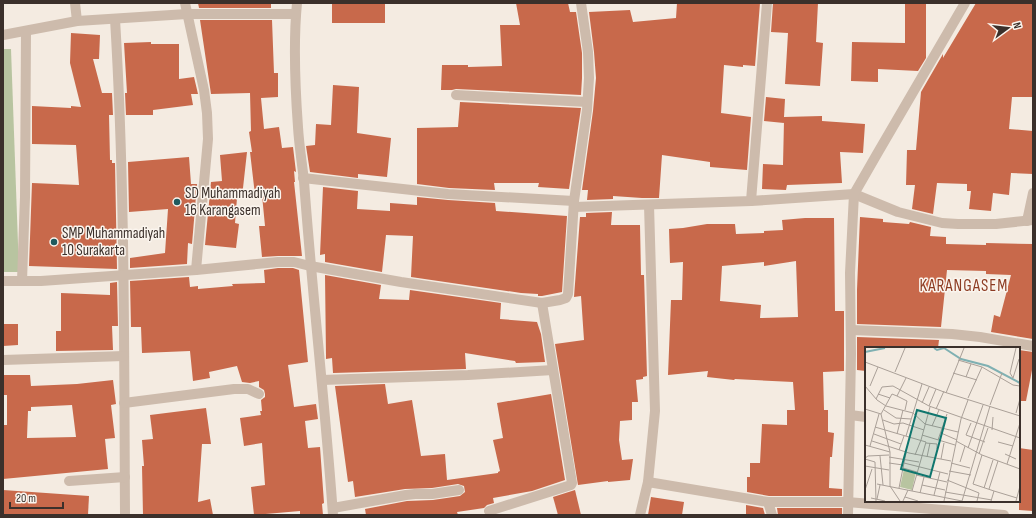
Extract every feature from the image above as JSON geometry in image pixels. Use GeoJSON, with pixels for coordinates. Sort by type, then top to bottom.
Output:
{"type":"FeatureCollection","features":[{"type":"Feature","properties":{"kind":"street"},"geometry":{"type":"LineString","coordinates":[[75,3],[77,22]]}},
{"type":"Feature","properties":{"kind":"street"},"geometry":{"type":"LineString","coordinates":[[185,3],[204,90],[207,113],[208,139],[196,270]]}},
{"type":"Feature","properties":{"kind":"street"},"geometry":{"type":"LineString","coordinates":[[297,3],[296,70],[298,127],[333,512],[410,494],[432,494],[460,490]]}},
{"type":"Feature","properties":{"kind":"street"},"geometry":{"type":"LineString","coordinates":[[3,281],[123,275],[278,262],[294,262],[454,290],[542,303],[566,298],[568,294],[574,204],[589,78],[588,52],[581,3]]}},
{"type":"Feature","properties":{"kind":"street"},"geometry":{"type":"LineString","coordinates":[[750,201],[767,3]]}},
{"type":"Feature","properties":{"kind":"street"},"geometry":{"type":"LineString","coordinates":[[848,515],[847,502],[851,330],[850,273],[854,194],[965,3]]}},
{"type":"Feature","properties":{"kind":"street"},"geometry":{"type":"LineString","coordinates":[[3,35],[77,22],[114,19],[187,14],[296,14]]}},
{"type":"Feature","properties":{"kind":"street"},"geometry":{"type":"LineString","coordinates":[[114,19],[118,81],[123,275],[126,515]]}},
{"type":"Feature","properties":{"kind":"street"},"geometry":{"type":"LineString","coordinates":[[22,281],[25,197],[26,31]]}},
{"type":"Feature","properties":{"kind":"street"},"geometry":{"type":"LineString","coordinates":[[456,95],[587,102]]}},
{"type":"Feature","properties":{"kind":"street"},"geometry":{"type":"LineString","coordinates":[[303,178],[448,194],[574,204],[649,205],[750,201],[854,194],[898,212],[942,223],[958,224],[996,224],[1030,220],[1033,193]]}},
{"type":"Feature","properties":{"kind":"street"},"geometry":{"type":"LineString","coordinates":[[640,515],[648,482],[655,411],[649,205]]}},
{"type":"Feature","properties":{"kind":"street"},"geometry":{"type":"LineString","coordinates":[[489,511],[571,485],[572,483],[542,303]]}},
{"type":"Feature","properties":{"kind":"street"},"geometry":{"type":"LineString","coordinates":[[851,330],[952,334],[1033,346]]}},
{"type":"Feature","properties":{"kind":"street"},"geometry":{"type":"LineString","coordinates":[[3,360],[124,356]]}},
{"type":"Feature","properties":{"kind":"street"},"geometry":{"type":"LineString","coordinates":[[322,380],[468,375],[553,370]]}},
{"type":"Feature","properties":{"kind":"street"},"geometry":{"type":"LineString","coordinates":[[124,403],[234,389],[248,389],[258,394]]}},
{"type":"Feature","properties":{"kind":"street"},"geometry":{"type":"LineString","coordinates":[[850,415],[865,417]]}},
{"type":"Feature","properties":{"kind":"street"},"geometry":{"type":"LineString","coordinates":[[68,481],[125,477]]}},
{"type":"Feature","properties":{"kind":"street"},"geometry":{"type":"LineString","coordinates":[[648,482],[768,502],[847,502],[1004,515]]}},
{"type":"Feature","properties":{"kind":"street"},"geometry":{"type":"LineString","coordinates":[[768,502],[772,515]]}},
{"type":"Feature","properties":{"kind":"green space"},"geometry":{"type":"Polygon","coordinates":[[[3,49],[11,49],[19,272],[3,272],[3,49]]]}},
{"type":"Feature","properties":{"kind":"building"},"geometry":{"type":"Polygon","coordinates":[[[198,3],[271,3],[271,8],[199,8],[198,3]]]}},
{"type":"Feature","properties":{"kind":"building"},"geometry":{"type":"Polygon","coordinates":[[[516,3],[568,3],[570,12],[576,12],[582,53],[581,95],[456,89],[441,90],[442,65],[468,65],[468,67],[502,66],[500,25],[520,25],[516,3]]]}},
{"type":"Feature","properties":{"kind":"building"},"geometry":{"type":"Polygon","coordinates":[[[677,3],[760,3],[755,66],[743,65],[743,67],[724,65],[721,113],[751,117],[747,170],[710,167],[710,162],[662,155],[659,198],[613,196],[613,199],[587,200],[588,190],[582,190],[596,78],[589,12],[630,10],[633,22],[676,18],[677,3]]]}},
{"type":"Feature","properties":{"kind":"building"},"geometry":{"type":"Polygon","coordinates":[[[773,3],[818,3],[816,42],[823,43],[820,86],[785,84],[788,33],[771,32],[773,3]]]}},
{"type":"Feature","properties":{"kind":"building"},"geometry":{"type":"Polygon","coordinates":[[[905,3],[926,3],[926,58],[918,71],[878,69],[878,82],[851,81],[852,42],[905,43],[905,3]]]}},
{"type":"Feature","properties":{"kind":"building"},"geometry":{"type":"Polygon","coordinates":[[[976,3],[1033,3],[1033,97],[1012,97],[1009,129],[1033,131],[1033,174],[1011,173],[1009,195],[993,193],[991,211],[969,209],[971,191],[967,191],[967,184],[937,183],[933,214],[912,209],[915,185],[906,185],[907,150],[916,150],[921,92],[943,54],[943,58],[976,3]]]}},
{"type":"Feature","properties":{"kind":"building"},"geometry":{"type":"Polygon","coordinates":[[[332,4],[385,4],[385,23],[332,23],[332,4]]]}},
{"type":"Feature","properties":{"kind":"building"},"geometry":{"type":"Polygon","coordinates":[[[200,20],[272,20],[274,73],[278,73],[278,97],[261,98],[264,129],[279,127],[282,148],[293,147],[296,172],[294,171],[294,182],[302,256],[262,257],[259,226],[265,226],[262,195],[255,195],[250,152],[252,152],[249,132],[251,131],[250,93],[211,94],[200,20]]]}},
{"type":"Feature","properties":{"kind":"building"},"geometry":{"type":"Polygon","coordinates":[[[71,33],[100,35],[99,59],[93,59],[102,93],[112,93],[113,115],[109,115],[110,160],[112,160],[112,163],[115,163],[117,269],[29,266],[32,183],[79,185],[76,145],[32,144],[32,106],[71,108],[71,106],[81,107],[70,63],[71,33]]]}},
{"type":"Feature","properties":{"kind":"building"},"geometry":{"type":"Polygon","coordinates":[[[151,42],[151,44],[179,44],[179,79],[194,77],[198,94],[191,94],[193,105],[153,110],[153,115],[126,115],[125,93],[127,93],[124,43],[151,42]]]}},
{"type":"Feature","properties":{"kind":"building"},"geometry":{"type":"Polygon","coordinates":[[[333,85],[359,87],[357,133],[391,138],[387,177],[358,174],[358,178],[310,172],[306,146],[315,145],[316,124],[331,125],[333,85]]]}},
{"type":"Feature","properties":{"kind":"building"},"geometry":{"type":"Polygon","coordinates":[[[766,97],[785,99],[784,117],[822,116],[822,121],[865,124],[863,153],[840,152],[842,183],[787,185],[786,190],[762,189],[763,164],[783,165],[784,123],[764,121],[766,97]]]}},
{"type":"Feature","properties":{"kind":"building"},"geometry":{"type":"Polygon","coordinates":[[[460,102],[581,108],[569,189],[538,187],[539,183],[494,183],[495,190],[449,188],[417,184],[417,128],[458,127],[460,102]]]}},
{"type":"Feature","properties":{"kind":"building"},"geometry":{"type":"Polygon","coordinates":[[[247,152],[242,197],[237,198],[235,223],[239,224],[236,248],[205,245],[211,182],[222,181],[220,155],[247,152]]]}},
{"type":"Feature","properties":{"kind":"building"},"geometry":{"type":"Polygon","coordinates":[[[189,157],[191,184],[197,184],[192,244],[188,243],[187,264],[130,268],[130,258],[165,253],[168,209],[129,212],[128,162],[189,157]]]}},
{"type":"Feature","properties":{"kind":"building"},"geometry":{"type":"Polygon","coordinates":[[[323,187],[358,191],[357,209],[390,211],[390,203],[417,205],[417,197],[495,203],[496,211],[567,216],[562,292],[538,296],[538,294],[521,293],[411,277],[413,236],[386,235],[382,272],[325,262],[325,254],[320,255],[323,187]]]}},
{"type":"Feature","properties":{"kind":"building"},"geometry":{"type":"Polygon","coordinates":[[[612,212],[611,225],[640,225],[641,275],[644,275],[647,376],[643,377],[643,379],[636,380],[638,402],[632,402],[632,420],[620,421],[619,440],[622,460],[633,459],[630,480],[578,485],[555,344],[584,340],[581,296],[574,297],[580,217],[586,217],[586,213],[612,212]]]}},
{"type":"Feature","properties":{"kind":"building"},"geometry":{"type":"Polygon","coordinates":[[[860,217],[883,219],[883,222],[909,224],[910,222],[931,227],[930,236],[946,237],[946,244],[1033,244],[1033,339],[991,332],[994,315],[1000,317],[1011,275],[986,274],[986,271],[947,270],[941,327],[857,324],[860,217]]]}},
{"type":"Feature","properties":{"kind":"building"},"geometry":{"type":"Polygon","coordinates":[[[834,218],[835,311],[844,311],[844,371],[823,372],[824,410],[828,410],[828,432],[834,433],[832,457],[830,457],[829,488],[842,489],[842,496],[769,496],[747,492],[747,477],[750,477],[750,463],[760,463],[762,424],[787,425],[787,410],[795,410],[793,382],[734,380],[707,377],[708,371],[668,375],[671,300],[682,300],[683,262],[670,263],[669,229],[707,224],[735,224],[736,234],[764,233],[764,231],[783,230],[782,220],[834,218]],[[796,261],[764,266],[764,262],[722,266],[720,301],[761,305],[760,318],[798,317],[796,261]]]}},
{"type":"Feature","properties":{"kind":"building"},"geometry":{"type":"Polygon","coordinates":[[[293,268],[299,270],[308,362],[288,365],[294,407],[316,404],[318,419],[305,421],[308,448],[320,447],[324,503],[322,504],[323,515],[300,515],[300,511],[254,515],[251,487],[265,485],[262,443],[244,446],[240,418],[261,415],[261,400],[265,397],[265,394],[264,390],[259,387],[259,381],[250,383],[242,382],[237,366],[209,372],[210,378],[193,381],[190,351],[142,353],[141,327],[131,327],[130,281],[189,277],[190,287],[198,286],[198,289],[233,286],[232,284],[265,283],[264,270],[293,268]]]}},
{"type":"Feature","properties":{"kind":"building"},"geometry":{"type":"Polygon","coordinates":[[[325,275],[381,285],[379,299],[409,300],[410,290],[501,303],[500,319],[537,322],[541,334],[545,362],[516,363],[515,361],[465,353],[466,369],[333,373],[332,358],[326,359],[325,275]]]}},
{"type":"Feature","properties":{"kind":"building"},"geometry":{"type":"Polygon","coordinates":[[[117,282],[118,326],[112,326],[113,350],[56,351],[56,331],[61,331],[61,293],[110,295],[110,283],[117,282]]]}},
{"type":"Feature","properties":{"kind":"building"},"geometry":{"type":"Polygon","coordinates":[[[3,324],[18,324],[18,345],[3,346],[3,324]]]}},
{"type":"Feature","properties":{"kind":"building"},"geometry":{"type":"Polygon","coordinates":[[[857,337],[939,340],[938,347],[865,347],[865,371],[857,370],[857,337]]]}},
{"type":"Feature","properties":{"kind":"building"},"geometry":{"type":"Polygon","coordinates":[[[1020,350],[1033,352],[1033,365],[1026,401],[1020,401],[1020,350]]]}},
{"type":"Feature","properties":{"kind":"building"},"geometry":{"type":"Polygon","coordinates":[[[3,375],[30,375],[31,386],[77,384],[113,380],[116,404],[111,405],[115,438],[105,439],[108,469],[3,479],[3,425],[7,425],[7,395],[3,395],[3,375]],[[72,405],[31,407],[31,411],[28,411],[27,438],[76,437],[72,405]]]}},
{"type":"Feature","properties":{"kind":"building"},"geometry":{"type":"Polygon","coordinates":[[[385,384],[388,404],[412,400],[421,456],[445,454],[447,480],[498,473],[500,471],[493,440],[503,438],[497,403],[551,394],[565,480],[532,491],[493,498],[494,503],[487,505],[484,508],[457,512],[458,515],[366,515],[365,509],[407,501],[433,500],[460,496],[465,492],[464,486],[458,484],[432,488],[405,489],[355,497],[353,481],[348,482],[335,386],[385,384]]]}},
{"type":"Feature","properties":{"kind":"building"},"geometry":{"type":"Polygon","coordinates":[[[206,408],[211,444],[202,444],[198,502],[210,499],[213,515],[143,515],[142,466],[144,466],[142,440],[153,439],[150,415],[206,408]]]}},
{"type":"Feature","properties":{"kind":"building"},"geometry":{"type":"Polygon","coordinates":[[[1020,448],[1033,450],[1033,511],[1019,510],[1020,448]]]}},
{"type":"Feature","properties":{"kind":"building"},"geometry":{"type":"Polygon","coordinates":[[[3,490],[89,496],[88,515],[3,515],[3,490]]]}},
{"type":"Feature","properties":{"kind":"building"},"geometry":{"type":"Polygon","coordinates":[[[575,490],[581,515],[558,515],[553,497],[575,490]]]}},
{"type":"Feature","properties":{"kind":"building"},"geometry":{"type":"Polygon","coordinates":[[[651,497],[684,502],[682,515],[648,515],[651,497]]]}},
{"type":"Feature","properties":{"kind":"building"},"geometry":{"type":"Polygon","coordinates":[[[746,505],[763,508],[765,515],[746,515],[746,505]]]}},
{"type":"Feature","properties":{"kind":"building"},"geometry":{"type":"Polygon","coordinates":[[[777,508],[842,508],[842,515],[778,515],[777,508]]]}},
{"type":"Feature","properties":{"kind":"place","name":"SD Muhammadiyah 16 Karangasem"},"geometry":{"type":"Point","coordinates":[177,202]}},
{"type":"Feature","properties":{"kind":"place","name":"SMP Muhammadiyah 10 Surakarta"},"geometry":{"type":"Point","coordinates":[54,242]}},
{"type":"Feature","properties":{"kind":"district","name":"KARANGASEM"},"geometry":{"type":"Point","coordinates":[964,285]}}]}
